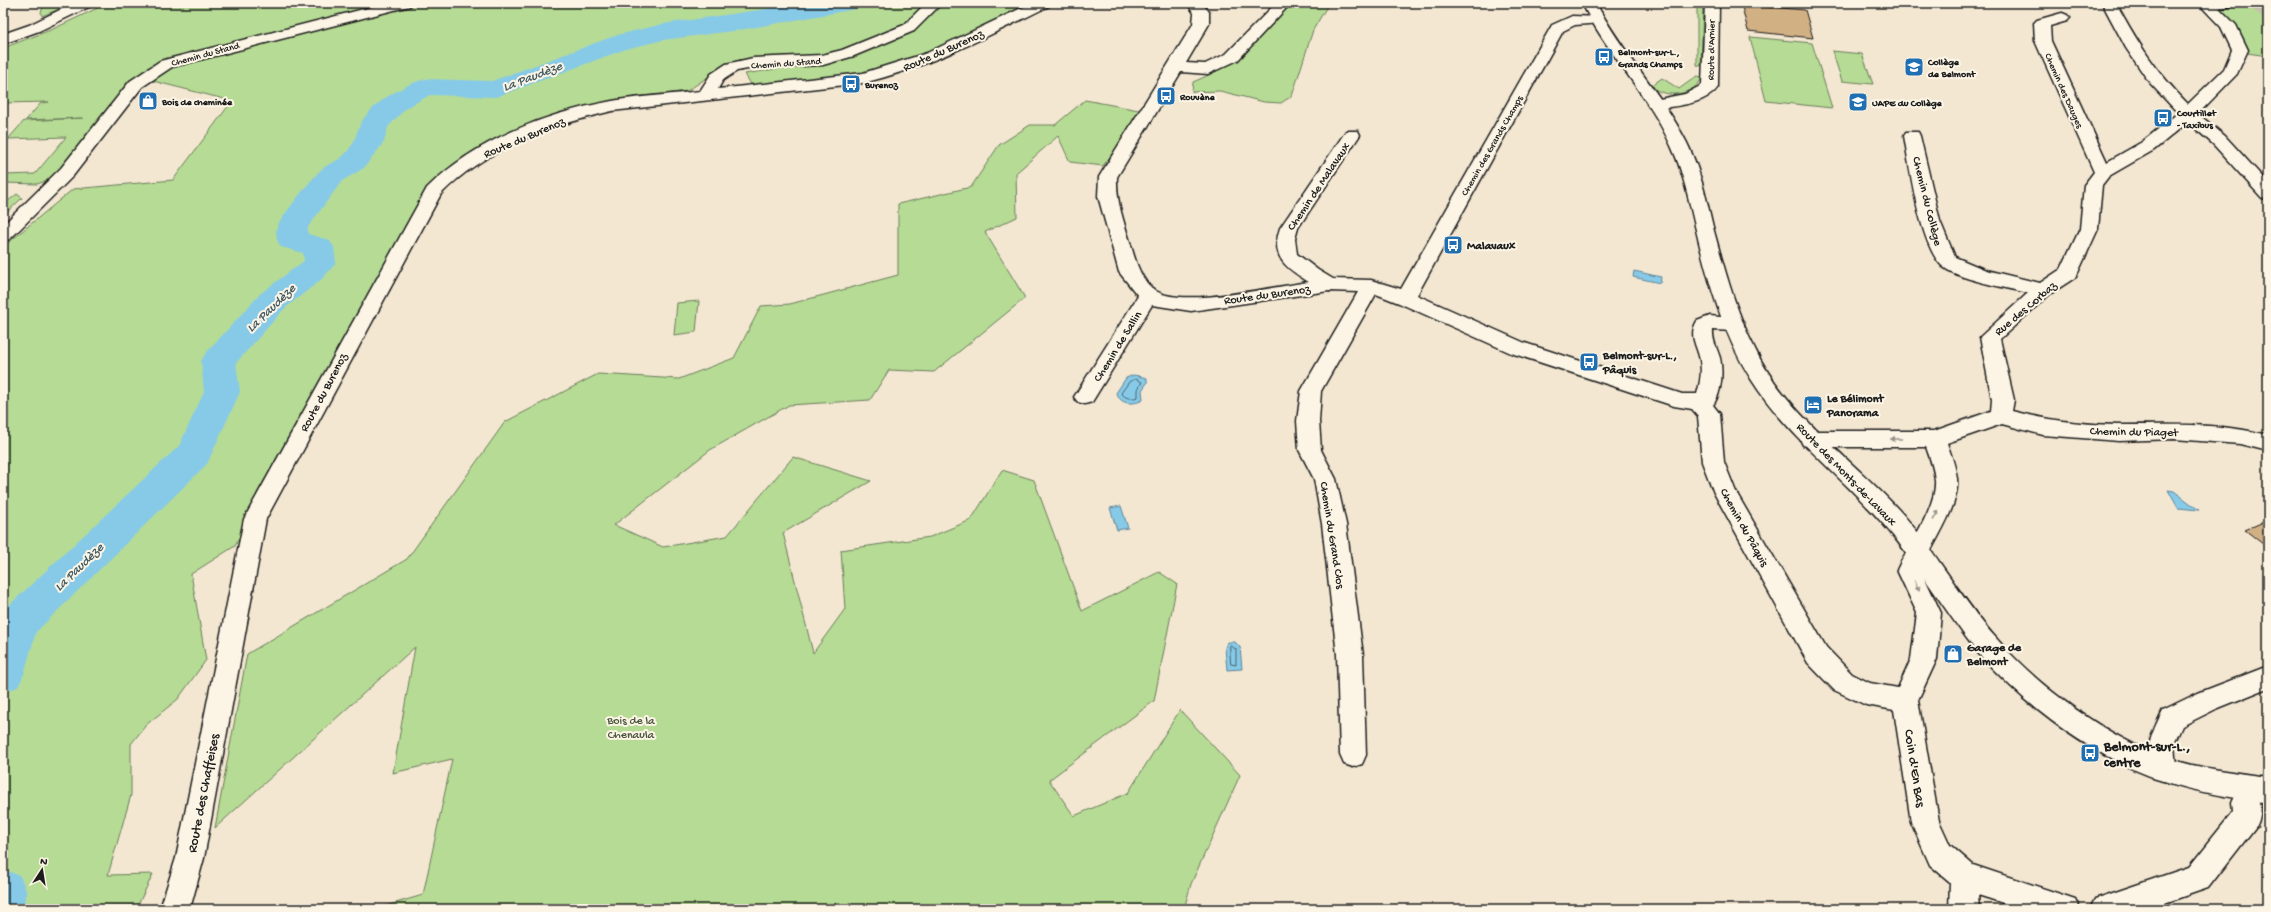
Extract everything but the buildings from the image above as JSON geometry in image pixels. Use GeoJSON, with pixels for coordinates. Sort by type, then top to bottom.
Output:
{"type":"FeatureCollection","features":[{"type":"Feature","properties":{"kind":"street"},"geometry":{"type":"LineString","coordinates":[[3,39],[34,28],[86,3]]}},
{"type":"Feature","properties":{"kind":"street","name":"Chemin du Stand"},"geometry":{"type":"LineString","coordinates":[[3,235],[68,172],[136,84],[166,64],[405,3]]}},
{"type":"Feature","properties":{"kind":"street","name":"Chemin du Stand"},"geometry":{"type":"LineString","coordinates":[[706,95],[717,77],[732,68],[754,63],[823,60],[848,53],[909,28],[935,3]]}},
{"type":"Feature","properties":{"kind":"street","name":"Route du Burenoz"},"geometry":{"type":"LineString","coordinates":[[225,675],[255,519],[433,192],[459,168],[497,146],[551,123],[612,106],[863,78],[890,73],[938,55],[1044,3]]}},
{"type":"Feature","properties":{"kind":"street"},"geometry":{"type":"LineString","coordinates":[[1148,295],[1129,272],[1107,196],[1108,177],[1156,101],[1201,24],[1202,12],[1194,3]]}},
{"type":"Feature","properties":{"kind":"street"},"geometry":{"type":"LineString","coordinates":[[1175,67],[1208,69],[1232,57],[1284,3]]}},
{"type":"Feature","properties":{"kind":"street","name":"Route des Monts-de-Lavaux"},"geometry":{"type":"LineString","coordinates":[[1589,3],[1597,20],[1617,53],[1655,104],[1679,146],[1691,175],[1723,296],[1746,352],[1766,384],[1811,439],[1870,494],[1893,519],[1917,550],[1958,609],[1988,647],[2014,674],[2045,701],[2101,739],[2163,769],[2242,787],[2257,796]]}},
{"type":"Feature","properties":{"kind":"street","name":"Route d'Arnier"},"geometry":{"type":"LineString","coordinates":[[1655,104],[1681,100],[1702,94],[1710,87],[1712,3]]}},
{"type":"Feature","properties":{"kind":"street"},"geometry":{"type":"LineString","coordinates":[[2109,3],[2131,45],[2155,79],[2188,114],[2219,140],[2268,194]]}},
{"type":"Feature","properties":{"kind":"street"},"geometry":{"type":"LineString","coordinates":[[2206,4],[2229,3]]}},
{"type":"Feature","properties":{"kind":"street","name":"Rue des Corbaz"},"geometry":{"type":"LineString","coordinates":[[2001,416],[2003,400],[1990,337],[2043,290],[2069,273],[2089,229],[2093,185],[2103,172],[2148,146],[2188,114],[2231,71],[2240,50],[2228,25],[2206,4]]}},
{"type":"Feature","properties":{"kind":"street","name":"Chemin des Dauges"},"geometry":{"type":"LineString","coordinates":[[2062,18],[2042,23],[2043,41],[2089,145],[2103,172]]}},
{"type":"Feature","properties":{"kind":"street","name":"Chemin des Grands Champs"},"geometry":{"type":"LineString","coordinates":[[1406,298],[1557,28],[1572,21],[1597,20]]}},
{"type":"Feature","properties":{"kind":"street","name":"Chemin de Malavaux"},"geometry":{"type":"LineString","coordinates":[[1330,285],[1297,265],[1286,253],[1284,239],[1289,228],[1352,135]]}},
{"type":"Feature","properties":{"kind":"street","name":"Chemin du Collège"},"geometry":{"type":"LineString","coordinates":[[1912,136],[1921,180],[1940,249],[1948,260],[1971,272],[2043,290]]}},
{"type":"Feature","properties":{"kind":"street","name":"Route du Burenoz"},"geometry":{"type":"LineString","coordinates":[[1148,295],[1158,300],[1191,305],[1330,285],[1371,286],[1406,298],[1518,348],[1681,401],[1698,402]]}},
{"type":"Feature","properties":{"kind":"street","name":"Chemin du Grand Clos"},"geometry":{"type":"LineString","coordinates":[[1353,755],[1350,654],[1334,524],[1325,478],[1310,450],[1308,422],[1311,391],[1371,286]]}},
{"type":"Feature","properties":{"kind":"street","name":"Chemin de Sallin"},"geometry":{"type":"LineString","coordinates":[[1085,397],[1148,295]]}},
{"type":"Feature","properties":{"kind":"street"},"geometry":{"type":"LineString","coordinates":[[1698,402],[1706,399],[1710,388],[1710,360],[1703,340],[1702,332],[1704,326],[1710,323],[1734,324]]}},
{"type":"Feature","properties":{"kind":"street","name":"Chemin du Pâquis"},"geometry":{"type":"LineString","coordinates":[[1698,402],[1709,414],[1713,462],[1724,493],[1817,655],[1843,682],[1866,694],[1905,700]]}},
{"type":"Feature","properties":{"kind":"street"},"geometry":{"type":"LineString","coordinates":[[1811,439],[1935,439],[2001,416]]}},
{"type":"Feature","properties":{"kind":"street","name":"Chemin du Piaget"},"geometry":{"type":"LineString","coordinates":[[2001,416],[2042,427],[2119,433],[2174,431],[2240,436],[2268,443]]}},
{"type":"Feature","properties":{"kind":"street"},"geometry":{"type":"LineString","coordinates":[[1905,700],[1924,659],[1929,614],[1909,570],[1917,550],[1941,506],[1946,484],[1935,439]]}},
{"type":"Feature","properties":{"kind":"street","name":"Route des Chaffeises"},"geometry":{"type":"LineString","coordinates":[[176,909],[190,858],[225,675]]}},
{"type":"Feature","properties":{"kind":"street"},"geometry":{"type":"LineString","coordinates":[[2163,769],[2161,744],[2172,718],[2268,677]]}},
{"type":"Feature","properties":{"kind":"street","name":"Coin d'En Bas"},"geometry":{"type":"LineString","coordinates":[[1905,700],[1925,822],[1940,855],[1964,876],[2065,909]]}},
{"type":"Feature","properties":{"kind":"street"},"geometry":{"type":"LineString","coordinates":[[2105,909],[2198,878],[2247,816],[2257,796]]}},
{"type":"Feature","properties":{"kind":"street"},"geometry":{"type":"LineString","coordinates":[[1964,876],[1964,909]]}},
{"type":"Feature","properties":{"kind":"green space"},"geometry":{"type":"Polygon","coordinates":[[[45,3],[74,3],[42,16],[41,12],[45,3]]]}},
{"type":"Feature","properties":{"kind":"green space"},"geometry":{"type":"Polygon","coordinates":[[[108,3],[1032,3],[914,60],[865,73],[752,86],[745,74],[787,67],[786,59],[753,58],[740,60],[726,65],[687,91],[606,104],[468,156],[445,171],[426,191],[299,420],[235,546],[191,574],[206,660],[178,699],[146,725],[131,744],[131,795],[108,875],[153,874],[138,905],[77,909],[3,909],[3,247],[73,189],[173,180],[232,101],[137,77],[114,100],[66,167],[52,179],[37,184],[3,183],[3,175],[35,174],[66,137],[8,139],[24,121],[83,118],[26,120],[41,103],[49,102],[3,103],[3,48],[53,29],[108,3]]]}},
{"type":"Feature","properties":{"kind":"green space"},"geometry":{"type":"Polygon","coordinates":[[[1278,3],[1329,3],[1313,30],[1292,96],[1281,103],[1264,102],[1220,91],[1192,92],[1193,82],[1211,74],[1237,59],[1252,46],[1264,30],[1278,3]]]}},
{"type":"Feature","properties":{"kind":"green space"},"geometry":{"type":"Polygon","coordinates":[[[1697,3],[1703,3],[1701,66],[1697,65],[1697,3]]]}},
{"type":"Feature","properties":{"kind":"green space"},"geometry":{"type":"Polygon","coordinates":[[[2212,3],[2268,3],[2268,56],[2247,53],[2239,29],[2212,3]]]}},
{"type":"Feature","properties":{"kind":"green space"},"geometry":{"type":"Polygon","coordinates":[[[1750,37],[1812,43],[1832,108],[1766,101],[1750,37]]]}},
{"type":"Feature","properties":{"kind":"green space"},"geometry":{"type":"Polygon","coordinates":[[[1832,51],[1862,54],[1873,84],[1842,81],[1832,51]]]}},
{"type":"Feature","properties":{"kind":"green space"},"geometry":{"type":"Polygon","coordinates":[[[1697,76],[1702,77],[1699,83],[1693,88],[1680,94],[1664,93],[1651,86],[1662,78],[1679,89],[1697,76]]]}},
{"type":"Feature","properties":{"kind":"green space","name":"Bois de la Chenaula"},"geometry":{"type":"Polygon","coordinates":[[[1085,100],[1144,111],[1103,166],[1070,162],[1058,136],[1016,173],[1017,217],[985,232],[1025,298],[934,372],[889,370],[870,400],[789,405],[710,450],[614,525],[663,547],[727,536],[793,457],[871,481],[783,533],[813,653],[845,609],[841,550],[930,537],[971,520],[1002,470],[1034,480],[1082,611],[1159,572],[1177,584],[1154,701],[1049,780],[1074,816],[1128,793],[1180,710],[1240,775],[1191,884],[1184,909],[375,909],[423,895],[452,759],[393,773],[415,647],[215,828],[247,654],[407,559],[505,422],[598,374],[679,379],[734,358],[761,306],[790,304],[898,275],[898,204],[971,187],[999,145],[1030,125],[1055,125],[1085,100]]]}},
{"type":"Feature","properties":{"kind":"green space"},"geometry":{"type":"Polygon","coordinates":[[[17,194],[22,198],[3,216],[3,205],[17,194]]]}},
{"type":"Feature","properties":{"kind":"green space"},"geometry":{"type":"Polygon","coordinates":[[[699,301],[696,332],[674,335],[677,303],[699,301]]]}},
{"type":"Feature","properties":{"kind":"water"},"geometry":{"type":"Polygon","coordinates":[[[1634,271],[1661,277],[1660,283],[1633,277],[1634,271]]]}},
{"type":"Feature","properties":{"kind":"water"},"geometry":{"type":"Polygon","coordinates":[[[1134,375],[1147,378],[1147,383],[1142,390],[1143,400],[1135,403],[1124,402],[1116,393],[1126,378],[1134,375]]]}},
{"type":"Feature","properties":{"kind":"water"},"geometry":{"type":"Polygon","coordinates":[[[2168,490],[2174,491],[2199,510],[2178,508],[2168,490]]]}},
{"type":"Feature","properties":{"kind":"water"},"geometry":{"type":"Polygon","coordinates":[[[1121,506],[1128,528],[1117,530],[1110,508],[1121,506]]]}},
{"type":"Feature","properties":{"kind":"water"},"geometry":{"type":"Polygon","coordinates":[[[1227,642],[1235,642],[1240,647],[1242,669],[1227,670],[1225,648],[1227,642]]]}},
{"type":"Feature","properties":{"kind":"waterway","name":"La Paudèze"},"geometry":{"type":"LineString","coordinates":[[3,674],[18,623],[194,454],[222,392],[218,361],[248,326],[281,293],[311,272],[320,263],[318,247],[292,240],[293,226],[332,175],[354,162],[370,142],[374,125],[396,102],[426,87],[477,90],[496,89],[617,43],[663,32],[740,22],[850,3]]}},
{"type":"Feature","properties":{"kind":"tunnel"},"geometry":{"type":"LineString","coordinates":[[2257,3],[2268,10]]}},
{"type":"Feature","properties":{"kind":"place","name":"Belmont-sur-L., Grands Champs"},"geometry":{"type":"Point","coordinates":[1604,57]}},
{"type":"Feature","properties":{"kind":"place","name":"Collège de Belmont"},"geometry":{"type":"Point","coordinates":[1914,67]}},
{"type":"Feature","properties":{"kind":"place","name":"Burenoz"},"geometry":{"type":"Point","coordinates":[851,84]}},
{"type":"Feature","properties":{"kind":"place","name":"Rouvène"},"geometry":{"type":"Point","coordinates":[1166,96]}},
{"type":"Feature","properties":{"kind":"place","name":"Bois de cheminée"},"geometry":{"type":"Point","coordinates":[148,101]}},
{"type":"Feature","properties":{"kind":"place","name":"UAPE du Collège"},"geometry":{"type":"Point","coordinates":[1858,102]}},
{"type":"Feature","properties":{"kind":"place","name":"Courtillet - Taxibus"},"geometry":{"type":"Point","coordinates":[2163,118]}},
{"type":"Feature","properties":{"kind":"place","name":"Malavaux"},"geometry":{"type":"Point","coordinates":[1453,245]}},
{"type":"Feature","properties":{"kind":"place","name":"Belmont-sur-L., Pâquis"},"geometry":{"type":"Point","coordinates":[1589,362]}},
{"type":"Feature","properties":{"kind":"place","name":"Le Bélimont Panorama"},"geometry":{"type":"Point","coordinates":[1813,405]}},
{"type":"Feature","properties":{"kind":"place","name":"Garage de Belmont"},"geometry":{"type":"Point","coordinates":[1953,654]}},
{"type":"Feature","properties":{"kind":"place","name":"Belmont-sur-L., centre"},"geometry":{"type":"Point","coordinates":[2090,753]}}]}
